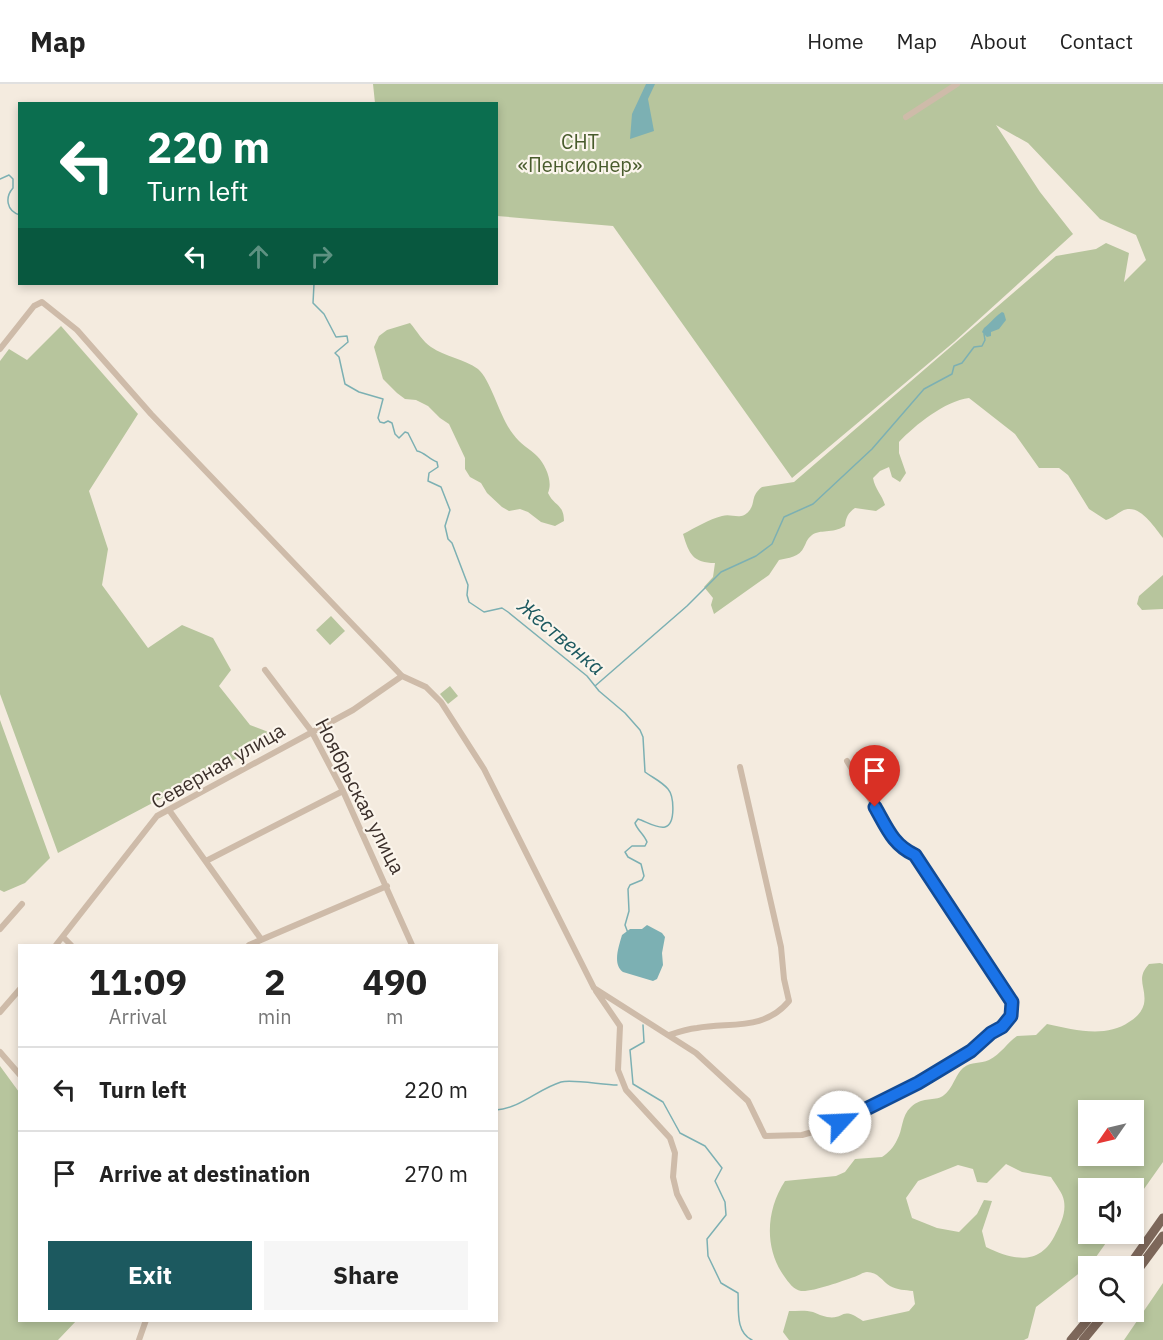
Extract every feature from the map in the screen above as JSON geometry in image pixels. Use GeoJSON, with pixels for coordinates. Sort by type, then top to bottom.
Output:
{"type":"FeatureCollection","features":[{"type":"Feature","properties":{"kind":"main road"},"geometry":{"type":"LineString","coordinates":[[1136,1256],[1163,1218]]}},
{"type":"Feature","properties":{"kind":"main road"},"geometry":{"type":"LineString","coordinates":[[1144,1262],[1163,1236]]}},
{"type":"Feature","properties":{"kind":"main road"},"geometry":{"type":"LineString","coordinates":[[1071,1340],[1086,1322]]}},
{"type":"Feature","properties":{"kind":"main road"},"geometry":{"type":"LineString","coordinates":[[1083,1340],[1098,1322]]}},
{"type":"Feature","properties":{"kind":"street"},"geometry":{"type":"LineString","coordinates":[[906,117],[957,84]]}},
{"type":"Feature","properties":{"kind":"street"},"geometry":{"type":"LineString","coordinates":[[0,349],[34,306],[42,302],[77,330],[151,414],[402,676],[426,687],[441,702],[484,770],[594,988],[620,1026],[618,1070],[627,1090],[670,1138],[675,1153],[674,1177],[677,1194],[689,1217]]}},
{"type":"Feature","properties":{"kind":"street","name":"Ноябрьская улица"},"geometry":{"type":"LineString","coordinates":[[265,670],[312,732],[343,791],[412,944]]}},
{"type":"Feature","properties":{"kind":"street","name":"Северная улица"},"geometry":{"type":"LineString","coordinates":[[57,944],[157,816],[353,710],[402,676]]}},
{"type":"Feature","properties":{"kind":"street"},"geometry":{"type":"LineString","coordinates":[[594,988],[696,1053],[748,1101],[765,1136],[787,1137],[823,1129],[909,1088],[971,1051],[991,1033],[1002,1027],[1011,1016],[1012,1002],[915,855],[897,844],[847,761]]}},
{"type":"Feature","properties":{"kind":"street"},"geometry":{"type":"LineString","coordinates":[[669,1035],[696,1028],[742,1025],[760,1021],[782,1010],[789,1001],[784,980],[781,947],[740,767]]}},
{"type":"Feature","properties":{"kind":"street"},"geometry":{"type":"LineString","coordinates":[[206,861],[343,791]]}},
{"type":"Feature","properties":{"kind":"street"},"geometry":{"type":"LineString","coordinates":[[169,810],[261,939]]}},
{"type":"Feature","properties":{"kind":"street"},"geometry":{"type":"LineString","coordinates":[[251,944],[387,886]]}},
{"type":"Feature","properties":{"kind":"street"},"geometry":{"type":"LineString","coordinates":[[0,929],[22,904]]}},
{"type":"Feature","properties":{"kind":"street"},"geometry":{"type":"LineString","coordinates":[[63,937],[70,944]]}},
{"type":"Feature","properties":{"kind":"street"},"geometry":{"type":"LineString","coordinates":[[0,1012],[18,991]]}},
{"type":"Feature","properties":{"kind":"street"},"geometry":{"type":"LineString","coordinates":[[0,1052],[18,1073]]}},
{"type":"Feature","properties":{"kind":"street"},"geometry":{"type":"LineString","coordinates":[[139,1340],[145,1322]]}},
{"type":"Feature","properties":{"kind":"green space","name":"СНТ «Пенсионер»"},"geometry":{"type":"Polygon","coordinates":[[[373,84],[1163,84],[1163,538],[1146,517],[1134,510],[1122,511],[1106,520],[1089,509],[1068,475],[1059,468],[1039,468],[1015,434],[969,398],[941,409],[913,428],[899,442],[899,453],[906,473],[900,482],[892,477],[889,467],[880,471],[873,478],[885,505],[876,511],[855,508],[848,516],[845,526],[812,535],[800,553],[779,560],[769,575],[714,614],[711,605],[713,598],[704,587],[713,577],[715,563],[708,563],[693,556],[683,534],[717,517],[743,516],[751,508],[756,493],[762,487],[794,482],[1056,256],[1096,249],[1106,243],[1129,253],[1124,282],[1146,260],[1136,235],[1100,219],[1028,143],[996,125],[1040,192],[1073,234],[954,342],[792,478],[613,226],[498,216],[498,102],[375,102],[373,84]]]}},
{"type":"Feature","properties":{"kind":"green space"},"geometry":{"type":"Polygon","coordinates":[[[410,323],[431,347],[473,366],[483,374],[508,427],[543,464],[549,479],[548,493],[561,508],[564,521],[555,526],[541,522],[520,509],[509,511],[502,507],[487,493],[481,483],[470,477],[465,469],[465,458],[449,424],[428,406],[416,400],[405,399],[383,379],[374,347],[379,336],[387,330],[410,323]]]}},
{"type":"Feature","properties":{"kind":"green space"},"geometry":{"type":"Polygon","coordinates":[[[61,326],[138,414],[89,491],[108,549],[102,585],[148,648],[182,625],[213,638],[231,670],[219,686],[250,725],[279,736],[58,853],[0,694],[0,361],[9,349],[27,360],[61,326]]]}},
{"type":"Feature","properties":{"kind":"green space"},"geometry":{"type":"Polygon","coordinates":[[[1163,575],[1163,609],[1142,610],[1137,604],[1139,596],[1163,575]]]}},
{"type":"Feature","properties":{"kind":"green space"},"geometry":{"type":"Polygon","coordinates":[[[331,616],[345,631],[330,645],[316,630],[331,616]]]}},
{"type":"Feature","properties":{"kind":"green space"},"geometry":{"type":"Polygon","coordinates":[[[450,686],[458,696],[448,704],[440,694],[450,686]]]}},
{"type":"Feature","properties":{"kind":"green space"},"geometry":{"type":"Polygon","coordinates":[[[0,720],[50,858],[25,883],[4,892],[0,890],[0,720]]]}},
{"type":"Feature","properties":{"kind":"green space"},"geometry":{"type":"Polygon","coordinates":[[[1149,964],[1163,964],[1163,1162],[1144,1189],[1144,1178],[1078,1178],[1078,1244],[1105,1244],[1097,1256],[1078,1256],[1078,1274],[1036,1307],[1028,1338],[1024,1340],[789,1340],[783,1332],[789,1311],[810,1311],[825,1317],[837,1317],[847,1313],[863,1321],[909,1311],[915,1304],[913,1291],[893,1287],[871,1272],[806,1291],[798,1290],[791,1285],[773,1253],[770,1229],[774,1204],[785,1181],[836,1176],[845,1172],[855,1159],[882,1157],[896,1143],[905,1115],[911,1107],[919,1102],[945,1095],[963,1068],[993,1058],[1017,1036],[1036,1035],[1047,1024],[1100,1031],[1120,1027],[1129,1022],[1134,1019],[1144,1004],[1142,979],[1149,964]],[[1006,1164],[987,1183],[977,1182],[973,1169],[958,1165],[918,1181],[906,1198],[912,1218],[937,1228],[959,1232],[977,1214],[984,1200],[992,1201],[982,1231],[986,1247],[1016,1257],[1035,1256],[1050,1244],[1058,1229],[1063,1218],[1064,1201],[1051,1177],[1022,1172],[1006,1164]]]}},
{"type":"Feature","properties":{"kind":"green space"},"geometry":{"type":"Polygon","coordinates":[[[0,1066],[18,1091],[18,1322],[75,1322],[58,1340],[0,1340],[0,1066]]]}},
{"type":"Feature","properties":{"kind":"green space"},"geometry":{"type":"Polygon","coordinates":[[[1163,1283],[1163,1340],[1124,1340],[1136,1322],[1144,1322],[1144,1311],[1163,1283]]]}},
{"type":"Feature","properties":{"kind":"water"},"geometry":{"type":"Polygon","coordinates":[[[646,84],[655,84],[648,99],[654,131],[630,139],[632,114],[646,84]]]}},
{"type":"Feature","properties":{"kind":"water"},"geometry":{"type":"Polygon","coordinates":[[[1002,312],[1006,320],[999,329],[991,332],[991,336],[987,337],[982,332],[984,328],[1002,312]]]}},
{"type":"Feature","properties":{"kind":"water"},"geometry":{"type":"Polygon","coordinates":[[[647,925],[665,937],[662,953],[663,965],[657,979],[653,981],[623,972],[617,960],[622,935],[630,929],[642,929],[647,925]]]}},
{"type":"Feature","properties":{"kind":"waterway","name":"Жественка"},"geometry":{"type":"LineString","coordinates":[[0,179],[9,175],[13,179],[13,188],[8,203],[18,214]]}},
{"type":"Feature","properties":{"kind":"waterway","name":"Жественка"},"geometry":{"type":"LineString","coordinates":[[314,285],[313,303],[324,314],[336,337],[347,336],[348,342],[335,353],[339,357],[345,384],[359,392],[383,399],[378,418],[380,422],[392,423],[395,434],[399,438],[405,432],[408,433],[417,451],[437,462],[438,467],[429,473],[428,481],[441,487],[450,510],[445,526],[448,539],[452,543],[468,585],[469,602],[484,612],[502,608],[508,612],[587,676],[599,691],[625,713],[640,730],[643,737],[645,772],[668,789],[672,797],[673,810],[671,821],[665,827],[655,826],[638,819],[635,823],[647,842],[645,846],[632,846],[625,852],[628,857],[641,864],[644,876],[642,880],[630,885],[628,889],[629,911],[625,925],[628,933]]}},
{"type":"Feature","properties":{"kind":"waterway"},"geometry":{"type":"LineString","coordinates":[[595,686],[687,606],[721,572],[756,556],[772,544],[784,517],[813,504],[872,449],[924,389],[952,374],[954,366],[962,363],[974,347],[982,346],[985,340],[984,334]]}},
{"type":"Feature","properties":{"kind":"waterway","name":"Жественка"},"geometry":{"type":"LineString","coordinates":[[643,1025],[644,1042],[630,1050],[633,1084],[663,1102],[680,1133],[705,1146],[722,1168],[715,1181],[725,1202],[726,1215],[707,1239],[708,1256],[721,1283],[738,1293],[740,1326],[752,1340]]}},
{"type":"Feature","properties":{"kind":"waterway"},"geometry":{"type":"LineString","coordinates":[[498,1110],[513,1106],[561,1082],[617,1085]]}},
{"type":"Feature","properties":{"kind":"route"},"geometry":{"type":"LineString","coordinates":[[840,1122],[944,1068],[1002,1027],[1011,1016],[1012,1002],[915,855],[897,844],[875,807]]}}]}
